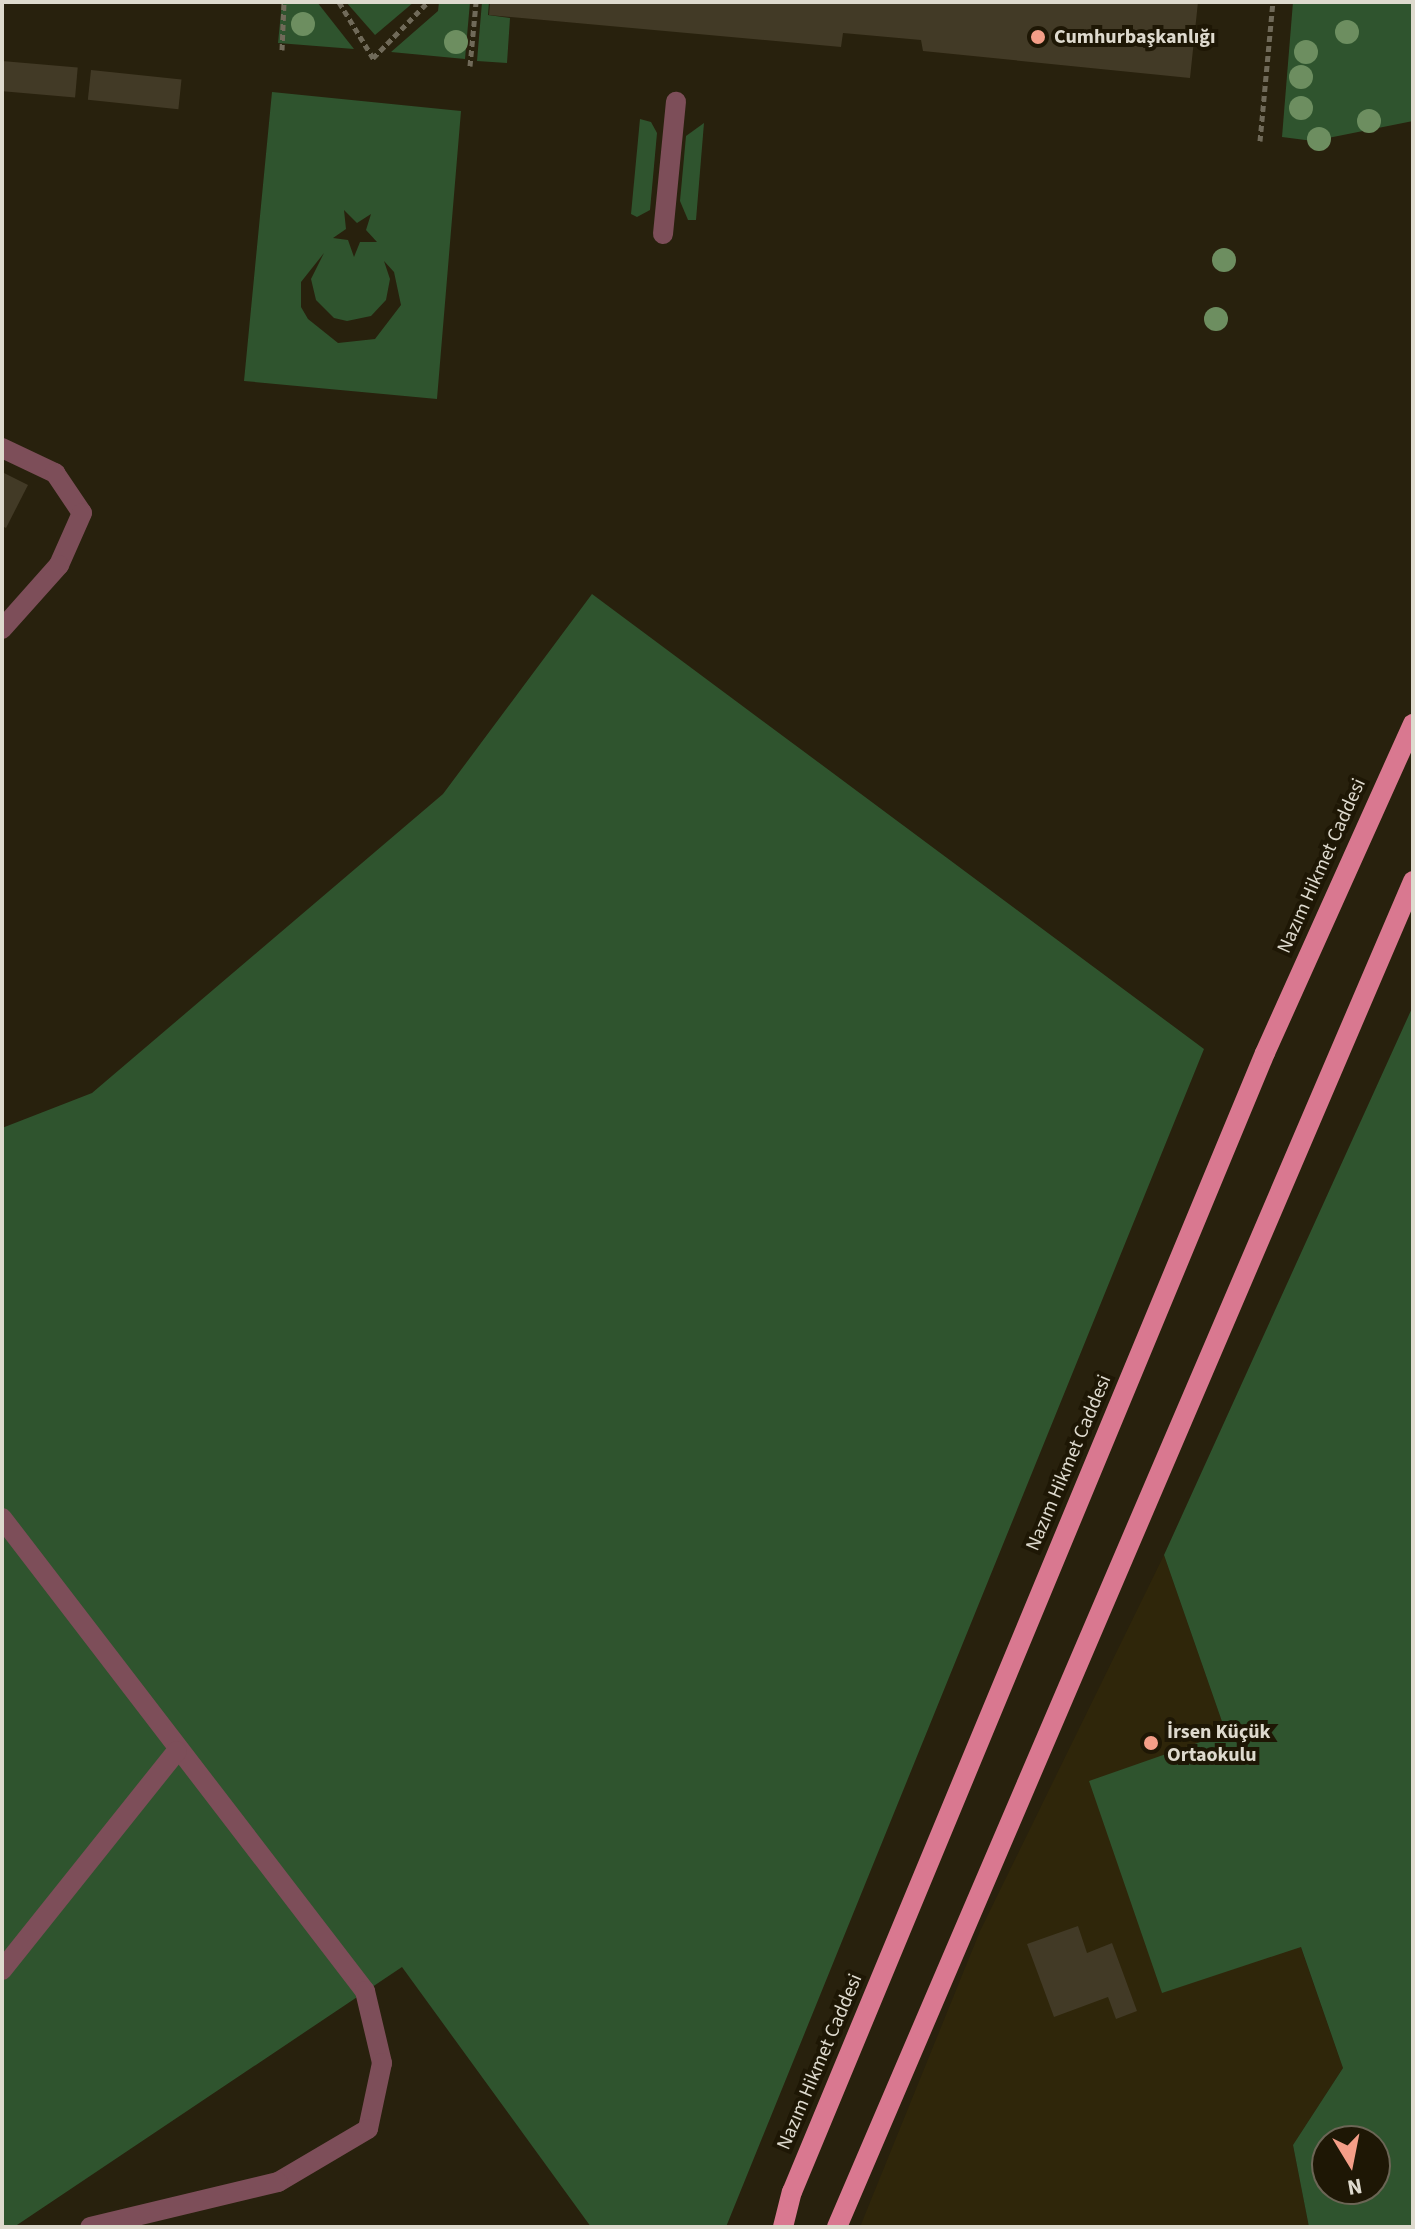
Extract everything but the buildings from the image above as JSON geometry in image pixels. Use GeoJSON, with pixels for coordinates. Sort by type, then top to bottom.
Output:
{"type":"FeatureCollection","features":[{"type":"Feature","properties":{"kind":"main road","name":"Nazım Hikmet Caddesi"},"geometry":{"type":"LineString","coordinates":[[783,2227],[792,2192],[1265,1053],[1413,724]]}},
{"type":"Feature","properties":{"kind":"main road"},"geometry":{"type":"LineString","coordinates":[[837,2227],[1413,881]]}},
{"type":"Feature","properties":{"kind":"lane"},"geometry":{"type":"LineString","coordinates":[[663,234],[676,102]]}},
{"type":"Feature","properties":{"kind":"lane"},"geometry":{"type":"LineString","coordinates":[[2,448],[55,473],[82,513],[59,565],[2,629]]}},
{"type":"Feature","properties":{"kind":"lane"},"geometry":{"type":"LineString","coordinates":[[2,1518],[177,1751],[365,1991],[382,2063],[368,2129],[278,2182],[90,2227]]}},
{"type":"Feature","properties":{"kind":"lane"},"geometry":{"type":"LineString","coordinates":[[2,1970],[177,1751]]}},
{"type":"Feature","properties":{"kind":"path"},"geometry":{"type":"LineString","coordinates":[[282,50],[284,2]]}},
{"type":"Feature","properties":{"kind":"path"},"geometry":{"type":"LineString","coordinates":[[339,2],[373,58],[428,2]]}},
{"type":"Feature","properties":{"kind":"path"},"geometry":{"type":"LineString","coordinates":[[470,66],[476,2]]}},
{"type":"Feature","properties":{"kind":"path"},"geometry":{"type":"LineString","coordinates":[[1260,141],[1273,2]]}},
{"type":"Feature","properties":{"kind":"shaded area","name":"İrsen Küçük Ortaokulu"},"geometry":{"type":"Polygon","coordinates":[[[1164,1555],[1343,2068],[1293,2145],[1309,2227],[860,2227],[980,1931],[1164,1555]]]}},
{"type":"Feature","properties":{"kind":"green space"},"geometry":{"type":"Polygon","coordinates":[[[282,2],[317,2],[354,49],[278,43],[282,2]]]}},
{"type":"Feature","properties":{"kind":"green space"},"geometry":{"type":"Polygon","coordinates":[[[346,2],[414,2],[375,35],[346,2]]]}},
{"type":"Feature","properties":{"kind":"green space"},"geometry":{"type":"Polygon","coordinates":[[[439,2],[470,2],[465,59],[391,52],[438,11],[439,2]]]}},
{"type":"Feature","properties":{"kind":"green space"},"geometry":{"type":"Polygon","coordinates":[[[482,2],[489,2],[488,15],[510,18],[507,63],[477,61],[482,2]]]}},
{"type":"Feature","properties":{"kind":"green space"},"geometry":{"type":"Polygon","coordinates":[[[1293,2],[1413,2],[1413,121],[1313,141],[1282,137],[1293,2]]]}},
{"type":"Feature","properties":{"kind":"green space"},"geometry":{"type":"Polygon","coordinates":[[[272,92],[461,111],[437,399],[244,381],[272,92]],[[344,210],[346,229],[333,238],[348,240],[354,257],[360,242],[377,242],[366,230],[371,214],[357,223],[344,210]],[[324,253],[301,282],[301,307],[308,319],[338,343],[375,339],[401,305],[394,272],[384,261],[390,279],[386,300],[371,316],[347,321],[334,318],[316,300],[311,279],[324,253]]]}},
{"type":"Feature","properties":{"kind":"green space"},"geometry":{"type":"Polygon","coordinates":[[[640,119],[651,122],[657,133],[650,210],[637,217],[631,214],[640,119]]]}},
{"type":"Feature","properties":{"kind":"green space"},"geometry":{"type":"Polygon","coordinates":[[[704,123],[696,220],[688,220],[680,201],[686,136],[704,123]]]}},
{"type":"Feature","properties":{"kind":"green space"},"geometry":{"type":"Polygon","coordinates":[[[592,594],[1204,1049],[726,2227],[591,2227],[402,1967],[14,2227],[2,2227],[2,1128],[92,1093],[443,794],[592,594]]]}},
{"type":"Feature","properties":{"kind":"green space"},"geometry":{"type":"Polygon","coordinates":[[[1413,1006],[1413,2227],[1309,2227],[1293,2145],[1343,2068],[1301,1947],[1162,1993],[1089,1781],[1226,1733],[1164,1555],[1413,1006]]]}},
{"type":"Feature","properties":{"kind":"place","name":"Cumhurbaşkanlığı"},"geometry":{"type":"Point","coordinates":[1038,37]}},
{"type":"Feature","properties":{"kind":"place","name":"İrsen Küçük Ortaokulu"},"geometry":{"type":"Point","coordinates":[1151,1743]}}]}
